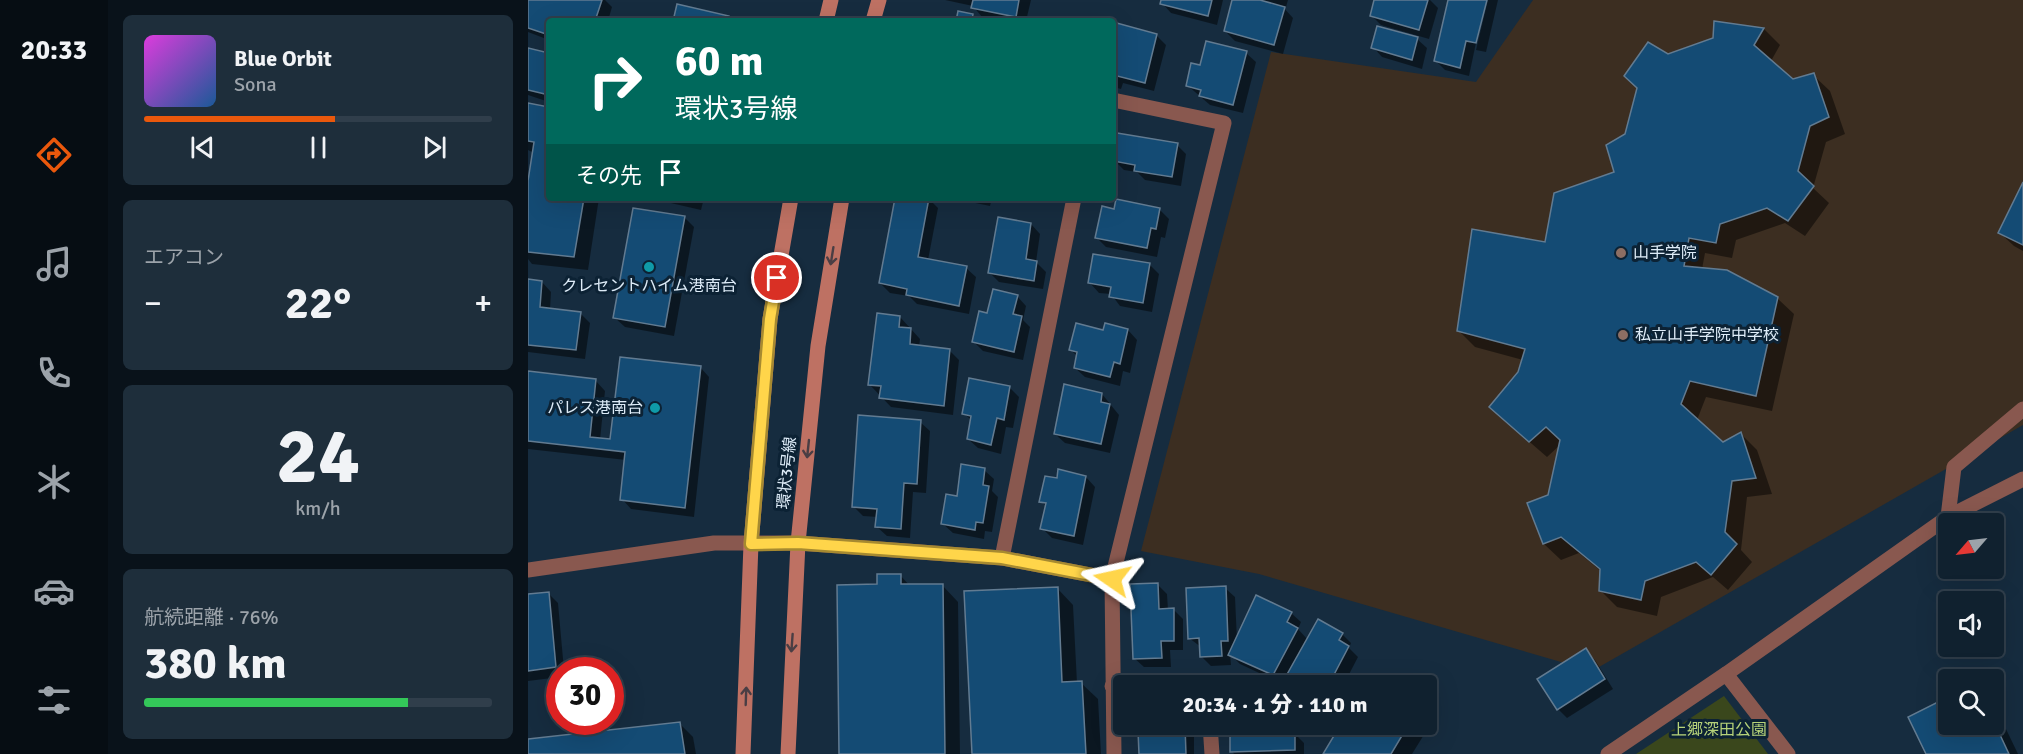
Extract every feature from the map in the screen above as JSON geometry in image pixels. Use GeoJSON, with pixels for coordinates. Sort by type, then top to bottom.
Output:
{"type":"FeatureCollection","features":[{"type":"Feature","properties":{"kind":"street"},"geometry":{"type":"LineString","coordinates":[[827,18],[831,0]]}},
{"type":"Feature","properties":{"kind":"street"},"geometry":{"type":"LineString","coordinates":[[874,18],[879,0]]}},
{"type":"Feature","properties":{"kind":"street"},"geometry":{"type":"LineString","coordinates":[[1114,754],[1112,579],[1224,123],[1116,101]]}},
{"type":"Feature","properties":{"kind":"street","name":"環状3号線"},"geometry":{"type":"LineString","coordinates":[[743,754],[751,544],[770,319],[790,201]]}},
{"type":"Feature","properties":{"kind":"street","name":"環状3号線"},"geometry":{"type":"LineString","coordinates":[[788,754],[798,543],[818,345],[842,201]]}},
{"type":"Feature","properties":{"kind":"street"},"geometry":{"type":"LineString","coordinates":[[1002,558],[1073,201]]}},
{"type":"Feature","properties":{"kind":"street"},"geometry":{"type":"LineString","coordinates":[[1948,513],[1954,467],[2023,409]]}},
{"type":"Feature","properties":{"kind":"street"},"geometry":{"type":"LineString","coordinates":[[1956,513],[2023,479]]}},
{"type":"Feature","properties":{"kind":"street"},"geometry":{"type":"LineString","coordinates":[[1608,754],[1726,674],[1938,524]]}},
{"type":"Feature","properties":{"kind":"street"},"geometry":{"type":"LineString","coordinates":[[528,570],[714,543],[798,543],[1002,558],[1112,579]]}},
{"type":"Feature","properties":{"kind":"street"},"geometry":{"type":"LineString","coordinates":[[1726,674],[1788,754]]}},
{"type":"Feature","properties":{"kind":"street"},"geometry":{"type":"LineString","coordinates":[[1211,735],[1212,754]]}},
{"type":"Feature","properties":{"kind":"shaded area","name":"山手学院"},"geometry":{"type":"Polygon","coordinates":[[[1533,0],[2023,0],[2023,425],[1592,671],[1259,574],[1141,551],[1271,52],[1476,82],[1533,0]]]}},
{"type":"Feature","properties":{"kind":"green space","name":"上郷深田公園"},"geometry":{"type":"Polygon","coordinates":[[[1724,696],[1768,754],[1636,754],[1724,696]]]}},
{"type":"Feature","properties":{"kind":"building"},"geometry":{"type":"Polygon","coordinates":[[[528,0],[602,0],[596,18],[546,18],[546,34],[528,28],[528,0]]]}},
{"type":"Feature","properties":{"kind":"building"},"geometry":{"type":"Polygon","coordinates":[[[973,0],[1019,0],[1016,17],[971,8],[973,0]]]}},
{"type":"Feature","properties":{"kind":"building"},"geometry":{"type":"Polygon","coordinates":[[[1161,0],[1212,0],[1208,16],[1160,4],[1161,0]]]}},
{"type":"Feature","properties":{"kind":"building"},"geometry":{"type":"Polygon","coordinates":[[[1232,0],[1260,0],[1285,7],[1274,45],[1224,31],[1232,0]]]}},
{"type":"Feature","properties":{"kind":"building"},"geometry":{"type":"Polygon","coordinates":[[[1374,0],[1428,0],[1419,30],[1370,16],[1374,0]]]}},
{"type":"Feature","properties":{"kind":"building"},"geometry":{"type":"Polygon","coordinates":[[[1448,0],[1487,0],[1476,43],[1466,41],[1460,68],[1434,61],[1448,0]]]}},
{"type":"Feature","properties":{"kind":"building"},"geometry":{"type":"Polygon","coordinates":[[[677,4],[729,16],[729,18],[674,18],[677,4]]]}},
{"type":"Feature","properties":{"kind":"building"},"geometry":{"type":"Polygon","coordinates":[[[958,11],[973,14],[972,18],[957,18],[958,11]]]}},
{"type":"Feature","properties":{"kind":"building"},"geometry":{"type":"Polygon","coordinates":[[[1714,21],[1764,28],[1754,45],[1793,79],[1814,73],[1829,117],[1810,126],[1798,171],[1814,186],[1788,221],[1767,208],[1720,224],[1716,243],[1689,238],[1684,266],[1727,270],[1778,297],[1756,396],[1690,381],[1681,404],[1723,442],[1741,432],[1756,478],[1732,481],[1725,532],[1737,544],[1711,575],[1696,562],[1645,581],[1641,600],[1599,591],[1600,569],[1561,537],[1543,544],[1527,503],[1548,495],[1560,440],[1546,427],[1529,442],[1489,407],[1518,372],[1525,349],[1457,331],[1472,229],[1545,242],[1554,193],[1614,172],[1606,145],[1625,134],[1637,88],[1624,76],[1648,42],[1668,54],[1713,38],[1714,21]]]}},
{"type":"Feature","properties":{"kind":"building"},"geometry":{"type":"Polygon","coordinates":[[[1116,23],[1157,34],[1145,83],[1116,76],[1116,23]]]}},
{"type":"Feature","properties":{"kind":"building"},"geometry":{"type":"Polygon","coordinates":[[[1377,26],[1418,37],[1412,60],[1371,48],[1377,26]]]}},
{"type":"Feature","properties":{"kind":"building"},"geometry":{"type":"Polygon","coordinates":[[[1206,41],[1247,51],[1233,105],[1199,96],[1201,90],[1186,86],[1191,63],[1200,65],[1206,41]]]}},
{"type":"Feature","properties":{"kind":"building"},"geometry":{"type":"Polygon","coordinates":[[[528,48],[546,52],[546,94],[528,90],[528,48]]]}},
{"type":"Feature","properties":{"kind":"building"},"geometry":{"type":"Polygon","coordinates":[[[528,103],[546,106],[546,201],[583,201],[574,257],[528,252],[528,181],[534,142],[528,141],[528,103]]]}},
{"type":"Feature","properties":{"kind":"building"},"geometry":{"type":"Polygon","coordinates":[[[1117,133],[1178,143],[1172,177],[1134,171],[1135,165],[1116,162],[1117,133]]]}},
{"type":"Feature","properties":{"kind":"building"},"geometry":{"type":"Polygon","coordinates":[[[2023,182],[2023,245],[1998,233],[2023,182]]]}},
{"type":"Feature","properties":{"kind":"building"},"geometry":{"type":"Polygon","coordinates":[[[1116,199],[1160,208],[1156,229],[1151,228],[1147,248],[1095,238],[1102,206],[1114,209],[1116,199]]]}},
{"type":"Feature","properties":{"kind":"building"},"geometry":{"type":"Polygon","coordinates":[[[894,201],[928,201],[918,257],[967,266],[959,306],[906,295],[907,289],[879,283],[894,201]]]}},
{"type":"Feature","properties":{"kind":"building","name":"クレセントハイム港南台"},"geometry":{"type":"Polygon","coordinates":[[[633,208],[685,216],[665,327],[613,318],[633,208]]]}},
{"type":"Feature","properties":{"kind":"building"},"geometry":{"type":"Polygon","coordinates":[[[998,217],[1031,223],[1026,259],[1037,261],[1034,281],[988,273],[998,217]]]}},
{"type":"Feature","properties":{"kind":"building"},"geometry":{"type":"Polygon","coordinates":[[[1093,254],[1150,263],[1143,303],[1109,297],[1111,287],[1088,283],[1093,254]]]}},
{"type":"Feature","properties":{"kind":"building"},"geometry":{"type":"Polygon","coordinates":[[[528,279],[542,281],[540,307],[581,312],[576,350],[528,345],[528,279]]]}},
{"type":"Feature","properties":{"kind":"building"},"geometry":{"type":"Polygon","coordinates":[[[993,289],[1018,295],[1013,314],[1022,316],[1014,352],[972,342],[979,311],[987,313],[993,289]]]}},
{"type":"Feature","properties":{"kind":"building"},"geometry":{"type":"Polygon","coordinates":[[[877,313],[900,316],[899,327],[911,328],[910,344],[950,349],[944,406],[879,398],[881,386],[868,385],[877,313]]]}},
{"type":"Feature","properties":{"kind":"building"},"geometry":{"type":"Polygon","coordinates":[[[1076,323],[1103,330],[1105,323],[1128,329],[1120,364],[1114,362],[1110,377],[1074,368],[1077,352],[1069,350],[1076,323]]]}},
{"type":"Feature","properties":{"kind":"building","name":"パレス港南台"},"geometry":{"type":"Polygon","coordinates":[[[620,357],[701,366],[685,508],[620,500],[625,452],[528,441],[528,371],[596,379],[590,437],[610,439],[620,357]]]}},
{"type":"Feature","properties":{"kind":"building"},"geometry":{"type":"Polygon","coordinates":[[[969,378],[1010,386],[1004,420],[997,418],[991,445],[967,439],[971,416],[962,414],[969,378]]]}},
{"type":"Feature","properties":{"kind":"building"},"geometry":{"type":"Polygon","coordinates":[[[1064,384],[1102,393],[1101,402],[1110,404],[1101,444],[1054,434],[1064,384]]]}},
{"type":"Feature","properties":{"kind":"building"},"geometry":{"type":"Polygon","coordinates":[[[858,415],[921,420],[917,484],[904,483],[901,529],[875,527],[877,509],[852,507],[858,415]]]}},
{"type":"Feature","properties":{"kind":"building"},"geometry":{"type":"Polygon","coordinates":[[[961,464],[985,468],[983,485],[989,486],[983,523],[976,522],[975,530],[941,524],[946,494],[957,496],[961,464]]]}},
{"type":"Feature","properties":{"kind":"building"},"geometry":{"type":"Polygon","coordinates":[[[1058,469],[1086,476],[1074,536],[1040,529],[1046,503],[1039,502],[1045,476],[1057,478],[1058,469]]]}},
{"type":"Feature","properties":{"kind":"building"},"geometry":{"type":"Polygon","coordinates":[[[877,574],[901,574],[901,584],[943,584],[945,754],[839,754],[837,585],[877,584],[877,574]]]}},
{"type":"Feature","properties":{"kind":"building"},"geometry":{"type":"Polygon","coordinates":[[[1158,583],[1159,609],[1174,608],[1174,641],[1161,641],[1162,658],[1133,659],[1130,584],[1158,583]]]}},
{"type":"Feature","properties":{"kind":"building"},"geometry":{"type":"Polygon","coordinates":[[[1226,586],[1228,641],[1221,641],[1222,656],[1200,657],[1199,638],[1188,639],[1186,588],[1226,586]]]}},
{"type":"Feature","properties":{"kind":"building"},"geometry":{"type":"Polygon","coordinates":[[[1058,587],[1062,682],[1082,681],[1086,754],[972,754],[964,591],[1058,587]]]}},
{"type":"Feature","properties":{"kind":"building"},"geometry":{"type":"Polygon","coordinates":[[[549,592],[555,657],[546,657],[546,668],[528,671],[528,594],[549,592]]]}},
{"type":"Feature","properties":{"kind":"building"},"geometry":{"type":"Polygon","coordinates":[[[1256,595],[1292,612],[1287,622],[1298,628],[1273,675],[1228,655],[1256,595]]]}},
{"type":"Feature","properties":{"kind":"building"},"geometry":{"type":"Polygon","coordinates":[[[1318,619],[1343,633],[1339,640],[1349,646],[1334,675],[1287,675],[1318,619]]]}},
{"type":"Feature","properties":{"kind":"building"},"geometry":{"type":"Polygon","coordinates":[[[1586,648],[1605,679],[1557,710],[1537,679],[1586,648]]]}},
{"type":"Feature","properties":{"kind":"building"},"geometry":{"type":"Polygon","coordinates":[[[1938,702],[1938,735],[2000,735],[2009,754],[1926,754],[1908,717],[1938,702]]]}},
{"type":"Feature","properties":{"kind":"building"},"geometry":{"type":"Polygon","coordinates":[[[680,722],[685,754],[528,754],[528,739],[564,735],[624,735],[624,728],[680,722]]]}},
{"type":"Feature","properties":{"kind":"building"},"geometry":{"type":"Polygon","coordinates":[[[1138,735],[1185,735],[1186,754],[1139,754],[1138,735]]]}},
{"type":"Feature","properties":{"kind":"building"},"geometry":{"type":"Polygon","coordinates":[[[1230,735],[1295,735],[1295,750],[1230,752],[1230,735]]]}},
{"type":"Feature","properties":{"kind":"building"},"geometry":{"type":"Polygon","coordinates":[[[1334,735],[1402,735],[1391,754],[1323,754],[1334,735]]]}},
{"type":"Feature","properties":{"kind":"place","name":"山手学院"},"geometry":{"type":"Point","coordinates":[1621,253]}},
{"type":"Feature","properties":{"kind":"place","name":"クレセントハイム港南台"},"geometry":{"type":"Point","coordinates":[649,267]}},
{"type":"Feature","properties":{"kind":"place","name":"私立山手学院中学校"},"geometry":{"type":"Point","coordinates":[1623,335]}},
{"type":"Feature","properties":{"kind":"place","name":"パレス港南台"},"geometry":{"type":"Point","coordinates":[655,408]}},
{"type":"Feature","properties":{"kind":"route"},"geometry":{"type":"LineString","coordinates":[[777,278],[770,319],[751,544],[798,543],[1002,558],[1112,579]]}}]}
